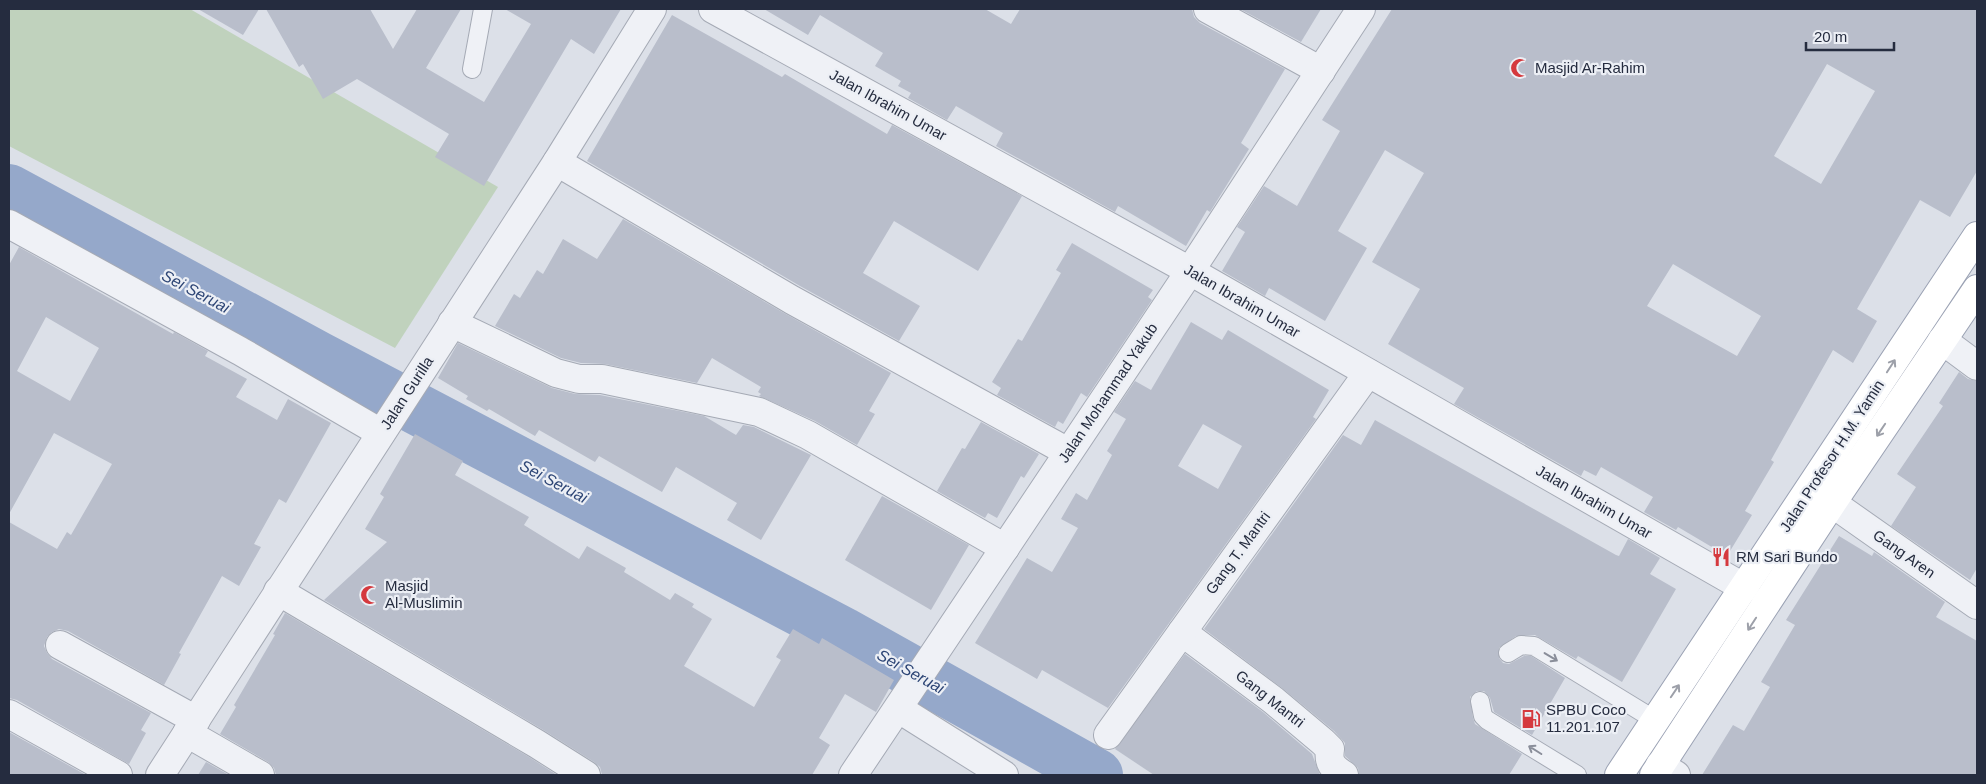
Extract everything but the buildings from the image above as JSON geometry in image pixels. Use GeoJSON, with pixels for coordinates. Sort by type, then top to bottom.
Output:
{"type":"FeatureCollection","features":[{"type":"Feature","properties":{"kind":"main road","name":"Jalan Profesor H.M. Yamin"},"geometry":{"type":"LineString","coordinates":[[1663,772],[1756,594],[1973,251]]}},
{"type":"Feature","properties":{"kind":"main road","name":"Jalan Profesor H.M. Yamin"},"geometry":{"type":"LineString","coordinates":[[1619,775],[1655,720],[1756,594],[1832,504],[1977,289]]}},
{"type":"Feature","properties":{"kind":"street","name":"Jalan Gurilla"},"geometry":{"type":"LineString","coordinates":[[160,775],[557,162],[652,9]]}},
{"type":"Feature","properties":{"kind":"street","name":"Jalan Ibrahim Umar"},"geometry":{"type":"LineString","coordinates":[[713,9],[1190,271],[1756,594]]}},
{"type":"Feature","properties":{"kind":"street"},"geometry":{"type":"LineString","coordinates":[[1208,9],[1321,71]]}},
{"type":"Feature","properties":{"kind":"street","name":"Jalan Mohammad Yakub"},"geometry":{"type":"LineString","coordinates":[[854,775],[1190,271],[1361,9]]}},
{"type":"Feature","properties":{"kind":"street"},"geometry":{"type":"LineString","coordinates":[[557,162],[792,300],[1068,452]]}},
{"type":"Feature","properties":{"kind":"street"},"geometry":{"type":"LineString","coordinates":[[9,224],[240,351],[386,426]]}},
{"type":"Feature","properties":{"kind":"street"},"geometry":{"type":"LineString","coordinates":[[452,323],[556,373],[579,379],[602,379],[759,412],[808,435],[1005,548]]}},
{"type":"Feature","properties":{"kind":"street"},"geometry":{"type":"LineString","coordinates":[[1942,340],[1977,366]]}},
{"type":"Feature","properties":{"kind":"street","name":"Gang T. Mantri"},"geometry":{"type":"LineString","coordinates":[[1108,735],[1368,372]]}},
{"type":"Feature","properties":{"kind":"street","name":"Gang Aren"},"geometry":{"type":"LineString","coordinates":[[1832,504],[1977,605]]}},
{"type":"Feature","properties":{"kind":"street"},"geometry":{"type":"LineString","coordinates":[[278,591],[586,775]]}},
{"type":"Feature","properties":{"kind":"street","name":"Gang Mantri"},"geometry":{"type":"LineString","coordinates":[[1182,632],[1273,700],[1323,742],[1330,749],[1329,760],[1332,767],[1344,775]]}},
{"type":"Feature","properties":{"kind":"street"},"geometry":{"type":"LineString","coordinates":[[60,645],[192,726],[260,775]]}},
{"type":"Feature","properties":{"kind":"street"},"geometry":{"type":"LineString","coordinates":[[905,700],[1004,775]]}},
{"type":"Feature","properties":{"kind":"street"},"geometry":{"type":"LineString","coordinates":[[9,714],[118,775]]}},
{"type":"Feature","properties":{"kind":"lane"},"geometry":{"type":"LineString","coordinates":[[472,69],[483,9]]}},
{"type":"Feature","properties":{"kind":"lane"},"geometry":{"type":"LineString","coordinates":[[1508,653],[1521,646],[1534,646],[1655,720]]}},
{"type":"Feature","properties":{"kind":"lane"},"geometry":{"type":"LineString","coordinates":[[1480,701],[1482,712],[1487,720],[1577,775]]}},
{"type":"Feature","properties":{"kind":"green space"},"geometry":{"type":"Polygon","coordinates":[[[11,9],[190,9],[498,187],[395,348],[9,146],[9,12],[11,9]]]}},
{"type":"Feature","properties":{"kind":"waterway","name":"Sei Seruai"},"geometry":{"type":"LineString","coordinates":[[9,190],[318,357],[843,633],[1097,775]]}},
{"type":"Feature","properties":{"kind":"place","name":"Masjid Ar-Rahim"},"geometry":{"type":"Point","coordinates":[1520,68]}},
{"type":"Feature","properties":{"kind":"place","name":"RM Sari Bundo"},"geometry":{"type":"Point","coordinates":[1721,557]}},
{"type":"Feature","properties":{"kind":"place","name":"Masjid Al-Muslimin"},"geometry":{"type":"Point","coordinates":[370,595]}},
{"type":"Feature","properties":{"kind":"place","name":"SPBU Coco 11.201.107"},"geometry":{"type":"Point","coordinates":[1531,719]}}]}
